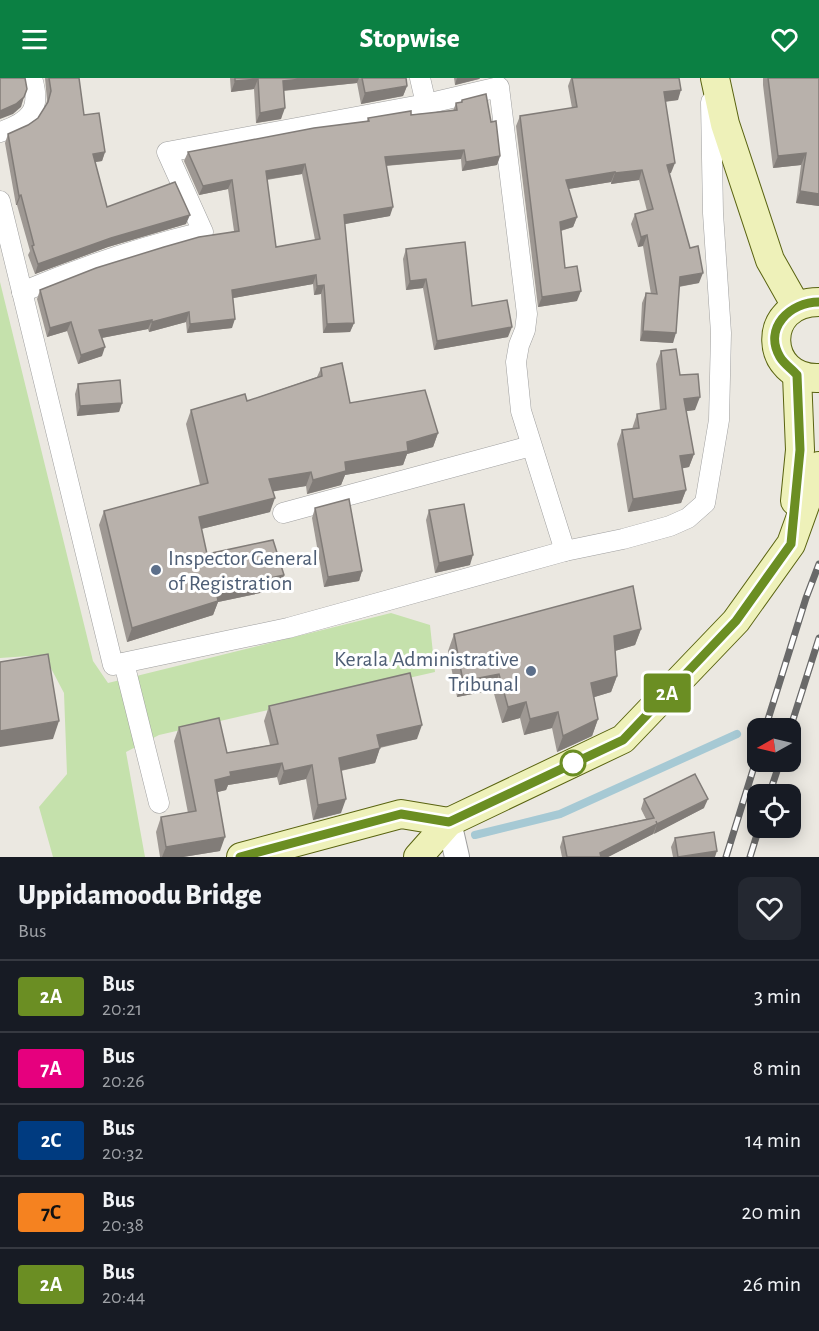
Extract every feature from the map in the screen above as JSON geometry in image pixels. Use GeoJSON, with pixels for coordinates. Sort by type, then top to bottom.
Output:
{"type":"FeatureCollection","features":[{"type":"Feature","properties":{"kind":"main road"},"geometry":{"type":"LineString","coordinates":[[712,78],[770,260],[798,311],[776,335],[776,347],[780,358],[808,376],[791,544]]}},
{"type":"Feature","properties":{"kind":"main road"},"geometry":{"type":"LineString","coordinates":[[418,857],[453,842],[623,740],[736,621],[791,544],[819,466]]}},
{"type":"Feature","properties":{"kind":"main road"},"geometry":{"type":"LineString","coordinates":[[241,857],[401,814],[453,842]]}},
{"type":"Feature","properties":{"kind":"street"},"geometry":{"type":"LineString","coordinates":[[0,132],[19,124],[34,110],[37,100],[32,78]]}},
{"type":"Feature","properties":{"kind":"street"},"geometry":{"type":"LineString","coordinates":[[420,78],[426,104]]}},
{"type":"Feature","properties":{"kind":"street"},"geometry":{"type":"LineString","coordinates":[[0,201],[113,665],[288,628],[565,551],[623,539],[670,526],[688,518],[705,504],[719,420],[721,333],[713,213],[712,78]]}},
{"type":"Feature","properties":{"kind":"street"},"geometry":{"type":"LineString","coordinates":[[22,292],[76,269],[154,244],[203,232],[168,152],[426,104],[499,87],[527,314],[516,362],[516,379],[521,411],[565,551]]}},
{"type":"Feature","properties":{"kind":"street"},"geometry":{"type":"LineString","coordinates":[[283,513],[531,446]]}},
{"type":"Feature","properties":{"kind":"street"},"geometry":{"type":"LineString","coordinates":[[124,663],[159,803]]}},
{"type":"Feature","properties":{"kind":"green space"},"geometry":{"type":"Polygon","coordinates":[[[0,282],[93,661],[108,683],[391,613],[430,625],[435,672],[159,735],[126,752],[145,857],[53,857],[39,807],[67,774],[64,693],[44,655],[0,658],[0,282]]]}},
{"type":"Feature","properties":{"kind":"building"},"geometry":{"type":"Polygon","coordinates":[[[0,78],[25,78],[27,89],[24,97],[16,104],[0,111],[0,78]]]}},
{"type":"Feature","properties":{"kind":"building"},"geometry":{"type":"Polygon","coordinates":[[[49,78],[79,78],[84,115],[99,113],[105,152],[93,154],[107,207],[175,182],[190,215],[111,238],[38,264],[21,195],[19,196],[8,134],[38,118],[48,102],[51,91],[49,78]]]}},
{"type":"Feature","properties":{"kind":"building"},"geometry":{"type":"Polygon","coordinates":[[[235,78],[312,78],[283,81],[285,108],[260,113],[258,79],[235,81],[235,78]]]}},
{"type":"Feature","properties":{"kind":"building"},"geometry":{"type":"Polygon","coordinates":[[[362,78],[406,78],[407,86],[365,93],[362,78]]]}},
{"type":"Feature","properties":{"kind":"building"},"geometry":{"type":"Polygon","coordinates":[[[572,78],[679,78],[681,90],[664,92],[675,163],[667,165],[690,248],[698,246],[703,273],[680,277],[676,333],[643,331],[646,293],[657,294],[647,235],[641,237],[635,214],[653,209],[642,170],[566,180],[577,217],[560,222],[565,268],[577,266],[581,291],[542,297],[520,116],[577,107],[572,78]]]}},
{"type":"Feature","properties":{"kind":"building"},"geometry":{"type":"Polygon","coordinates":[[[768,78],[819,78],[819,194],[800,191],[806,153],[778,156],[768,78]]]}},
{"type":"Feature","properties":{"kind":"building"},"geometry":{"type":"Polygon","coordinates":[[[486,94],[491,122],[496,121],[500,156],[466,162],[464,150],[385,157],[393,207],[344,215],[354,323],[327,324],[324,285],[317,286],[316,275],[232,290],[235,319],[190,324],[189,312],[152,322],[152,320],[99,330],[105,347],[81,355],[71,322],[50,328],[40,290],[96,268],[164,247],[199,237],[239,231],[232,180],[203,186],[188,152],[314,128],[369,121],[368,118],[411,111],[411,115],[457,110],[456,103],[486,94]],[[305,164],[266,171],[276,247],[320,239],[305,164]]]}},
{"type":"Feature","properties":{"kind":"building"},"geometry":{"type":"Polygon","coordinates":[[[465,242],[472,306],[507,300],[512,327],[437,341],[426,279],[410,281],[406,249],[465,242]]]}},
{"type":"Feature","properties":{"kind":"building"},"geometry":{"type":"Polygon","coordinates":[[[676,349],[680,375],[698,374],[700,397],[684,399],[694,454],[680,456],[686,490],[633,499],[622,430],[639,428],[637,414],[666,409],[661,351],[676,349]]]}},
{"type":"Feature","properties":{"kind":"building"},"geometry":{"type":"Polygon","coordinates":[[[342,363],[350,403],[425,390],[438,433],[407,442],[408,451],[345,462],[346,471],[313,480],[311,472],[269,479],[275,498],[199,517],[207,554],[273,540],[284,575],[216,590],[218,601],[132,628],[104,511],[208,483],[191,410],[245,394],[247,401],[322,376],[321,368],[342,363]]]}},
{"type":"Feature","properties":{"kind":"building"},"geometry":{"type":"Polygon","coordinates":[[[120,380],[122,403],[80,406],[78,384],[120,380]]]}},
{"type":"Feature","properties":{"kind":"building"},"geometry":{"type":"Polygon","coordinates":[[[349,499],[362,571],[328,577],[315,508],[349,499]]]}},
{"type":"Feature","properties":{"kind":"building"},"geometry":{"type":"Polygon","coordinates":[[[464,504],[473,555],[439,563],[429,510],[464,504]]]}},
{"type":"Feature","properties":{"kind":"building","name":"Kerala Administrative Tribunal"},"geometry":{"type":"Polygon","coordinates":[[[633,586],[641,629],[614,636],[617,676],[591,683],[598,719],[563,736],[558,712],[530,719],[526,702],[508,707],[499,674],[463,681],[454,634],[633,586]]]}},
{"type":"Feature","properties":{"kind":"building"},"geometry":{"type":"Polygon","coordinates":[[[48,654],[59,721],[0,731],[0,662],[48,654]]]}},
{"type":"Feature","properties":{"kind":"building"},"geometry":{"type":"Polygon","coordinates":[[[410,673],[422,725],[377,735],[380,748],[339,758],[346,799],[318,805],[312,765],[284,771],[282,763],[230,772],[231,776],[215,780],[225,837],[166,847],[161,817],[196,811],[179,727],[219,718],[227,753],[278,744],[269,706],[410,673]]]}},
{"type":"Feature","properties":{"kind":"building"},"geometry":{"type":"Polygon","coordinates":[[[695,774],[708,799],[600,853],[601,857],[567,857],[563,837],[654,818],[644,799],[695,774]]]}},
{"type":"Feature","properties":{"kind":"building"},"geometry":{"type":"Polygon","coordinates":[[[714,832],[717,851],[678,857],[675,838],[714,832]]]}},
{"type":"Feature","properties":{"kind":"waterway"},"geometry":{"type":"LineString","coordinates":[[475,835],[560,814],[737,734]]}},
{"type":"Feature","properties":{"kind":"railway"},"geometry":{"type":"LineString","coordinates":[[768,718],[819,564]]}},
{"type":"Feature","properties":{"kind":"railway"},"geometry":{"type":"LineString","coordinates":[[794,718],[819,638]]}},
{"type":"Feature","properties":{"kind":"railway"},"geometry":{"type":"LineString","coordinates":[[726,857],[752,772]]}},
{"type":"Feature","properties":{"kind":"railway"},"geometry":{"type":"LineString","coordinates":[[773,784],[777,772]]}},
{"type":"Feature","properties":{"kind":"railway"},"geometry":{"type":"LineString","coordinates":[[750,857],[756,838]]}},
{"type":"Feature","properties":{"kind":"bus line","name":"2A"},"geometry":{"type":"LineString","coordinates":[[240,857],[401,814],[449,822],[623,740],[736,621],[791,544],[800,450],[797,375],[780,358],[776,347],[776,335],[779,324],[796,306],[807,302],[819,302]]}},
{"type":"Feature","properties":{"kind":"place","name":"Inspector General of Registration"},"geometry":{"type":"Point","coordinates":[156,570]}},
{"type":"Feature","properties":{"kind":"place","name":"Kerala Administrative Tribunal"},"geometry":{"type":"Point","coordinates":[531,671]}}]}
